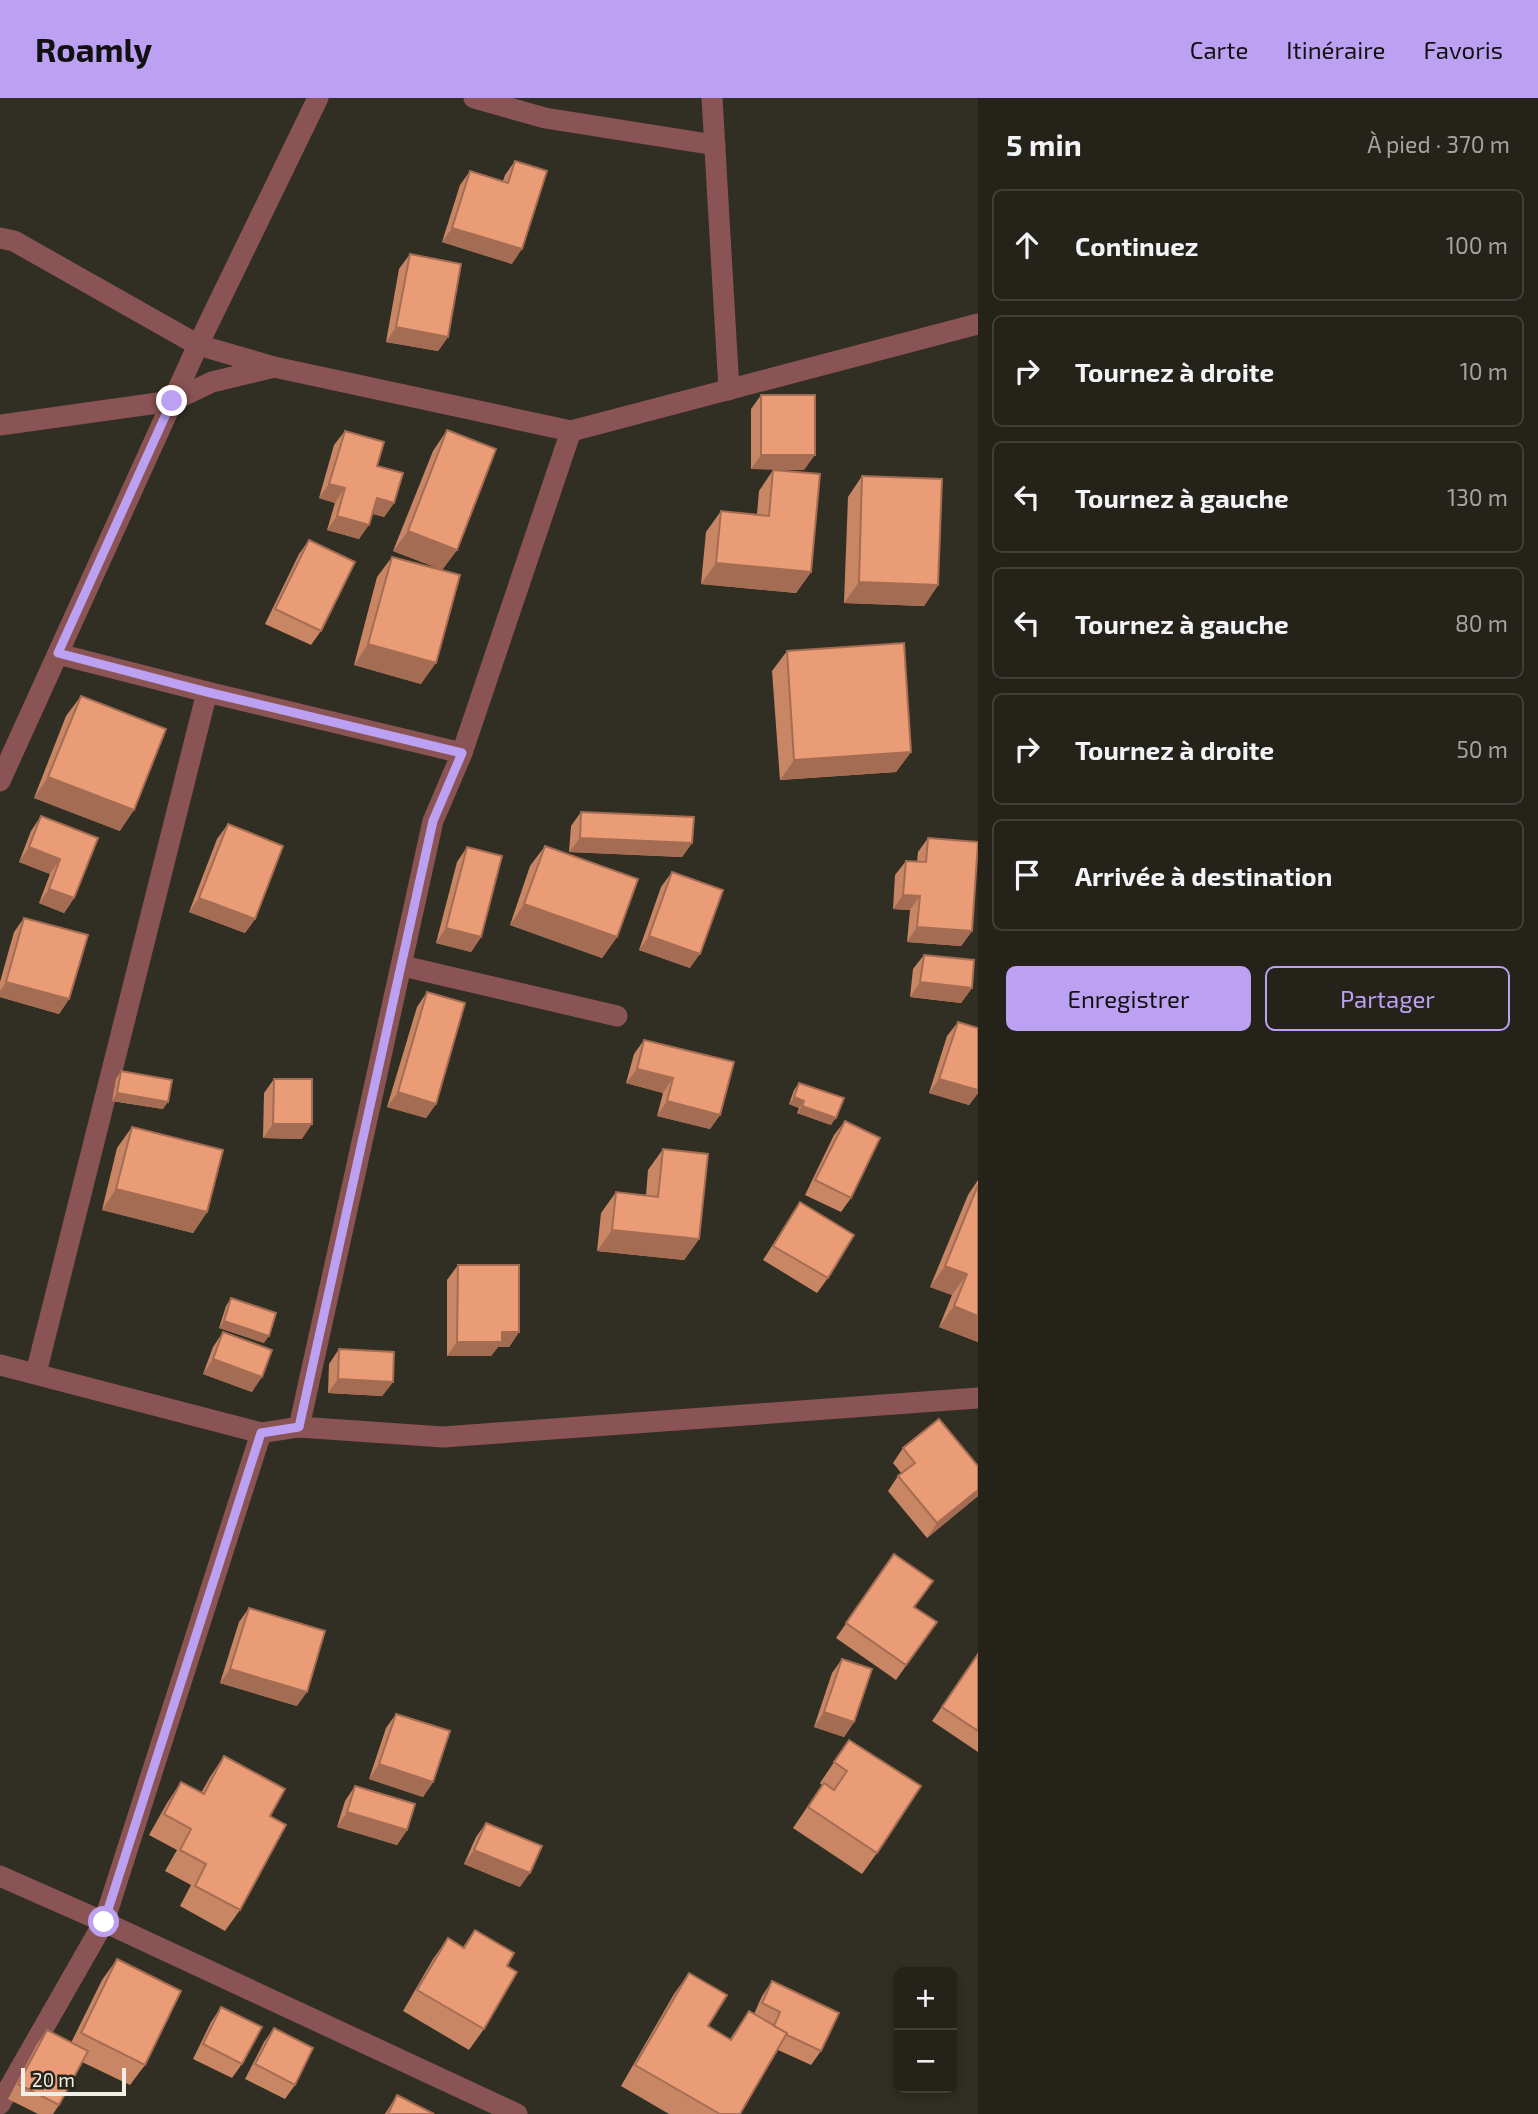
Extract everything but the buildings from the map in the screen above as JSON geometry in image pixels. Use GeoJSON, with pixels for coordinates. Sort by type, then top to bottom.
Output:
{"type":"FeatureCollection","features":[{"type":"Feature","properties":{"kind":"street"},"geometry":{"type":"LineString","coordinates":[[0,781],[198,345],[318,98]]}},
{"type":"Feature","properties":{"kind":"street"},"geometry":{"type":"LineString","coordinates":[[474,98],[545,118],[715,145]]}},
{"type":"Feature","properties":{"kind":"street"},"geometry":{"type":"LineString","coordinates":[[712,98],[729,390]]}},
{"type":"Feature","properties":{"kind":"street"},"geometry":{"type":"LineString","coordinates":[[0,238],[14,242],[198,345],[274,367],[571,431],[978,324]]}},
{"type":"Feature","properties":{"kind":"street"},"geometry":{"type":"LineString","coordinates":[[0,425],[172,401],[212,382],[274,367]]}},
{"type":"Feature","properties":{"kind":"street"},"geometry":{"type":"LineString","coordinates":[[299,1427],[433,821],[462,753],[571,431]]}},
{"type":"Feature","properties":{"kind":"street"},"geometry":{"type":"LineString","coordinates":[[58,653],[462,753]]}},
{"type":"Feature","properties":{"kind":"street"},"geometry":{"type":"LineString","coordinates":[[36,1373],[207,692]]}},
{"type":"Feature","properties":{"kind":"street"},"geometry":{"type":"LineString","coordinates":[[403,966],[617,1016]]}},
{"type":"Feature","properties":{"kind":"street"},"geometry":{"type":"LineString","coordinates":[[0,1365],[261,1433],[299,1427],[443,1437],[978,1398]]}},
{"type":"Feature","properties":{"kind":"street"},"geometry":{"type":"LineString","coordinates":[[0,2104],[104,1922],[261,1433]]}},
{"type":"Feature","properties":{"kind":"street"},"geometry":{"type":"LineString","coordinates":[[0,1876],[517,2114]]}},
{"type":"Feature","properties":{"kind":"route"},"geometry":{"type":"LineString","coordinates":[[104,1922],[261,1433],[299,1427],[433,821],[462,753],[58,653],[172,401]]}}]}
